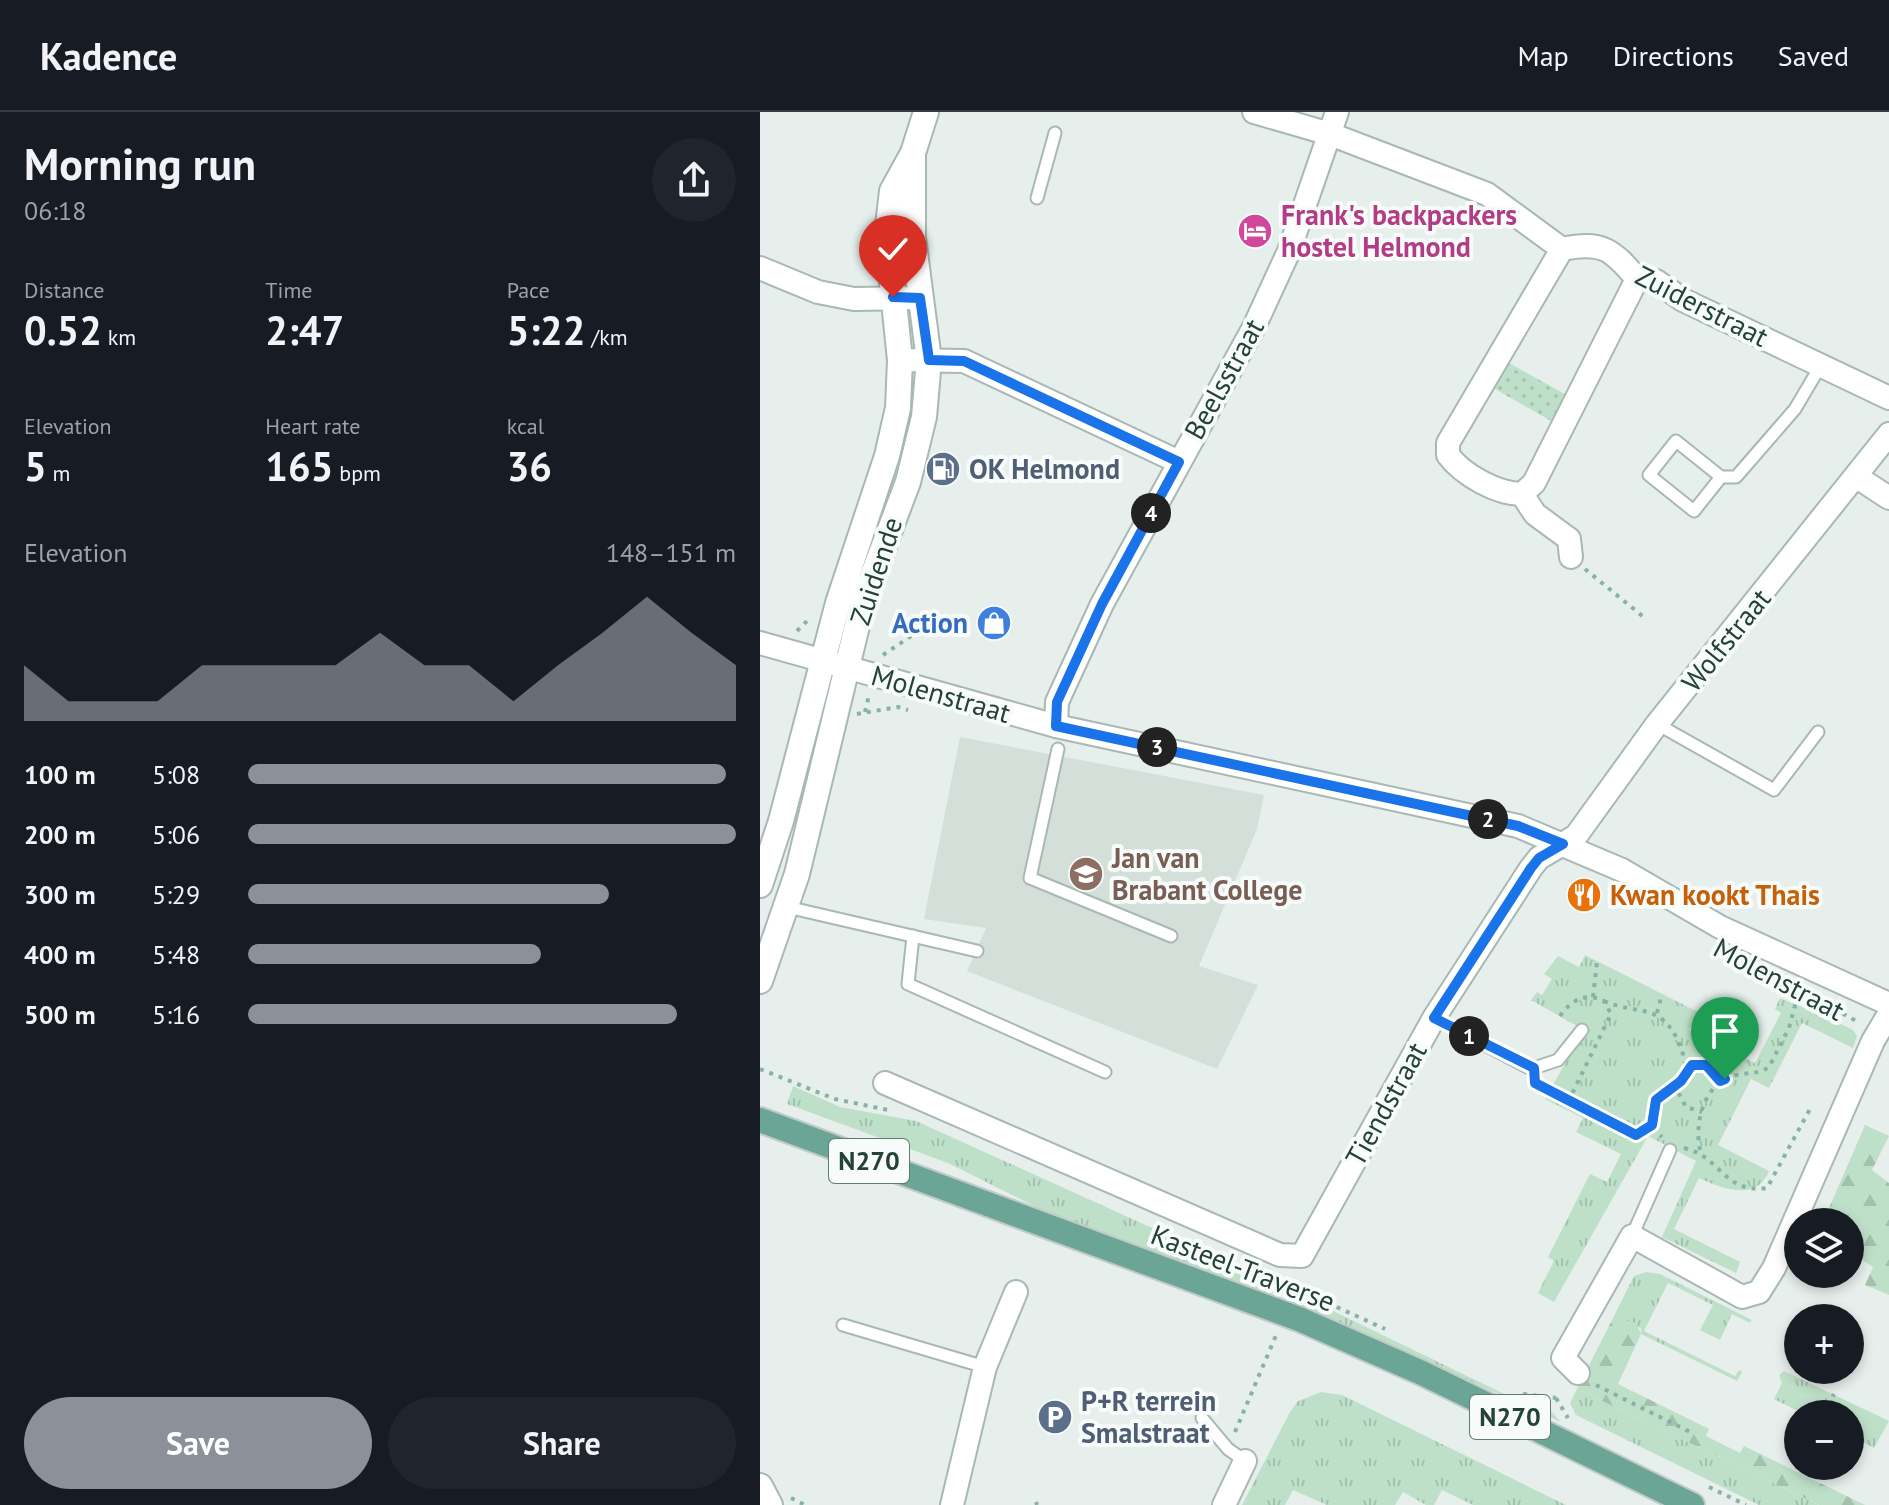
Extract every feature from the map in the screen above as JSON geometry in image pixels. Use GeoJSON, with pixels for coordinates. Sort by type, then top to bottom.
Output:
{"type":"FeatureCollection","features":[{"type":"Feature","properties":{"kind":"main road","name":"Kasteel-Traverse"},"geometry":{"type":"LineString","coordinates":[[760,1120],[1285,1314],[1422,1373],[1692,1505]]}},
{"type":"Feature","properties":{"kind":"street","name":"Zuidende"},"geometry":{"type":"LineString","coordinates":[[760,981],[787,907],[833,714],[835,664],[867,512],[887,456],[898,408],[900,360],[887,234],[892,191],[913,153],[926,112]]}},
{"type":"Feature","properties":{"kind":"street"},"geometry":{"type":"LineString","coordinates":[[1254,112],[1330,134],[1487,194],[1562,249],[1448,443],[1448,455],[1456,466],[1506,494],[1522,494],[1534,483],[1637,279]]}},
{"type":"Feature","properties":{"kind":"street","name":"Beelsstraat"},"geometry":{"type":"LineString","coordinates":[[1056,726],[1057,702],[1102,604],[1254,327],[1289,251],[1337,112]]}},
{"type":"Feature","properties":{"kind":"street","name":"Zuidende"},"geometry":{"type":"LineString","coordinates":[[760,885],[835,664],[863,601],[918,450],[929,360],[913,237],[913,153]]}},
{"type":"Feature","properties":{"kind":"street","name":"Zuiderstraat"},"geometry":{"type":"LineString","coordinates":[[1562,249],[1585,244],[1603,247],[1619,258],[1637,279],[1656,281],[1683,300],[1889,398]]}},
{"type":"Feature","properties":{"kind":"street"},"geometry":{"type":"LineString","coordinates":[[760,268],[818,292],[854,299],[920,298]]}},
{"type":"Feature","properties":{"kind":"street"},"geometry":{"type":"LineString","coordinates":[[900,360],[964,361],[1179,462]]}},
{"type":"Feature","properties":{"kind":"street","name":"Wolfstraat"},"geometry":{"type":"LineString","coordinates":[[1563,844],[1576,836],[1657,724],[1889,434]]}},
{"type":"Feature","properties":{"kind":"street"},"geometry":{"type":"LineString","coordinates":[[1857,477],[1889,498]]}},
{"type":"Feature","properties":{"kind":"street"},"geometry":{"type":"LineString","coordinates":[[1522,494],[1535,514],[1569,539],[1571,557]]}},
{"type":"Feature","properties":{"kind":"street","name":"Molenstraat"},"geometry":{"type":"LineString","coordinates":[[760,643],[1056,726],[1518,826],[1622,870],[1720,927],[1889,1004]]}},
{"type":"Feature","properties":{"kind":"street","name":"Tiendstraat"},"geometry":{"type":"LineString","coordinates":[[885,1083],[1280,1255],[1302,1256],[1434,1018],[1531,868],[1539,858],[1563,844]]}},
{"type":"Feature","properties":{"kind":"street"},"geometry":{"type":"LineString","coordinates":[[1578,1373],[1563,1358],[1632,1236],[1742,1297],[1759,1292],[1774,1268],[1877,1034],[1889,1014]]}},
{"type":"Feature","properties":{"kind":"street"},"geometry":{"type":"LineString","coordinates":[[952,1505],[985,1367],[1016,1292]]}},
{"type":"Feature","properties":{"kind":"street"},"geometry":{"type":"LineString","coordinates":[[1224,1505],[1237,1455]]}},
{"type":"Feature","properties":{"kind":"street"},"geometry":{"type":"LineString","coordinates":[[760,1486],[770,1505]]}},
{"type":"Feature","properties":{"kind":"lane"},"geometry":{"type":"LineString","coordinates":[[1037,198],[1055,133]]}},
{"type":"Feature","properties":{"kind":"lane"},"geometry":{"type":"LineString","coordinates":[[1721,477],[1694,511],[1649,475],[1676,441],[1721,477],[1736,477],[1795,409],[1821,365]]}},
{"type":"Feature","properties":{"kind":"lane"},"geometry":{"type":"LineString","coordinates":[[1657,724],[1774,790],[1818,732]]}},
{"type":"Feature","properties":{"kind":"lane"},"geometry":{"type":"LineString","coordinates":[[1058,749],[1030,878],[1171,936]]}},
{"type":"Feature","properties":{"kind":"lane"},"geometry":{"type":"LineString","coordinates":[[787,907],[977,951]]}},
{"type":"Feature","properties":{"kind":"lane"},"geometry":{"type":"LineString","coordinates":[[913,936],[908,984],[1105,1072]]}},
{"type":"Feature","properties":{"kind":"lane"},"geometry":{"type":"LineString","coordinates":[[1434,1018],[1534,1068],[1558,1060],[1582,1030]]}},
{"type":"Feature","properties":{"kind":"lane"},"geometry":{"type":"LineString","coordinates":[[1632,1236],[1670,1145]]}},
{"type":"Feature","properties":{"kind":"lane"},"geometry":{"type":"LineString","coordinates":[[843,1325],[985,1367]]}},
{"type":"Feature","properties":{"kind":"lane"},"geometry":{"type":"LineString","coordinates":[[1202,1418],[1237,1455]]}},
{"type":"Feature","properties":{"kind":"path"},"geometry":{"type":"LineString","coordinates":[[1571,557],[1646,619]]}},
{"type":"Feature","properties":{"kind":"path"},"geometry":{"type":"LineString","coordinates":[[874,660],[923,628]]}},
{"type":"Feature","properties":{"kind":"path","name":"Molenstraat"},"geometry":{"type":"LineString","coordinates":[[833,714],[848,716],[898,707],[912,711]]}},
{"type":"Feature","properties":{"kind":"path"},"geometry":{"type":"LineString","coordinates":[[1593,997],[1597,961]]}},
{"type":"Feature","properties":{"kind":"path","name":"Molenstraat"},"geometry":{"type":"LineString","coordinates":[[1783,981],[1877,1034]]}},
{"type":"Feature","properties":{"kind":"path"},"geometry":{"type":"LineString","coordinates":[[1657,1013],[1662,994]]}},
{"type":"Feature","properties":{"kind":"path"},"geometry":{"type":"LineString","coordinates":[[1700,1152],[1698,1131],[1702,1112],[1720,1081],[1769,1067],[1789,1028],[1797,998]]}},
{"type":"Feature","properties":{"kind":"path"},"geometry":{"type":"LineString","coordinates":[[1604,1001],[1657,1013],[1675,1035],[1682,1052],[1684,1075]]}},
{"type":"Feature","properties":{"kind":"path"},"geometry":{"type":"LineString","coordinates":[[1682,1052],[1691,1061],[1710,1068],[1720,1081]]}},
{"type":"Feature","properties":{"kind":"path"},"geometry":{"type":"LineString","coordinates":[[1702,1064],[1692,1065],[1684,1075],[1679,1094],[1686,1107],[1702,1112]]}},
{"type":"Feature","properties":{"kind":"path"},"geometry":{"type":"LineString","coordinates":[[1534,1068],[1535,1083],[1636,1135],[1652,1125],[1656,1100],[1681,1081]]}},
{"type":"Feature","properties":{"kind":"path"},"geometry":{"type":"LineString","coordinates":[[1652,1125],[1670,1145],[1700,1152],[1732,1183],[1767,1188],[1810,1109]]}},
{"type":"Feature","properties":{"kind":"path"},"geometry":{"type":"LineString","coordinates":[[1237,1455],[1296,1288]]}},
{"type":"Feature","properties":{"kind":"path"},"geometry":{"type":"LineString","coordinates":[[1556,1398],[1578,1373],[1694,1434]]}},
{"type":"Feature","properties":{"kind":"path"},"geometry":{"type":"LineString","coordinates":[[1831,1400],[1834,1394]]}},
{"type":"Feature","properties":{"kind":"shaded area","name":"Jan van Brabant College"},"geometry":{"type":"Polygon","coordinates":[[[960,737],[1264,795],[1257,829],[1199,966],[1258,985],[1217,1069],[967,971],[986,928],[924,919],[960,737]]]}},
{"type":"Feature","properties":{"kind":"green space"},"geometry":{"type":"Polygon","coordinates":[[[1502,359],[1568,396],[1553,422],[1488,385],[1502,359]]]}},
{"type":"Feature","properties":{"kind":"green space"},"geometry":{"type":"Polygon","coordinates":[[[1585,955],[1698,1012],[1689,1030],[1755,1063],[1781,1013],[1775,1009],[1780,998],[1844,1025],[1857,1036],[1853,1048],[1802,1023],[1769,1088],[1751,1079],[1718,1145],[1769,1171],[1763,1181],[1748,1190],[1738,1190],[1699,1178],[1674,1229],[1740,1262],[1736,1273],[1662,1237],[1696,1161],[1648,1136],[1554,1302],[1538,1293],[1554,1261],[1548,1257],[1590,1174],[1607,1182],[1621,1154],[1576,1132],[1583,1118],[1545,1099],[1584,1030],[1531,1000],[1537,992],[1542,995],[1552,979],[1544,974],[1558,956],[1579,967],[1585,955]]]}},
{"type":"Feature","properties":{"kind":"green space"},"geometry":{"type":"Polygon","coordinates":[[[793,1086],[840,1107],[916,1121],[1278,1285],[1273,1294],[1044,1211],[948,1163],[787,1104],[793,1086]]]}},
{"type":"Feature","properties":{"kind":"green space"},"geometry":{"type":"Polygon","coordinates":[[[1865,1125],[1889,1136],[1872,1170],[1889,1183],[1889,1295],[1865,1285],[1873,1267],[1864,1261],[1864,1208],[1829,1208],[1865,1125]]]}},
{"type":"Feature","properties":{"kind":"green space"},"geometry":{"type":"Polygon","coordinates":[[[1646,1272],[1660,1274],[1752,1320],[1750,1323],[1732,1314],[1720,1340],[1700,1330],[1713,1305],[1668,1283],[1644,1331],[1735,1376],[1739,1370],[1742,1372],[1737,1381],[1641,1334],[1641,1328],[1611,1322],[1634,1276],[1646,1272]]]}},
{"type":"Feature","properties":{"kind":"green space"},"geometry":{"type":"Polygon","coordinates":[[[1300,1295],[1525,1404],[1547,1407],[1561,1422],[1296,1303],[1300,1295]]]}},
{"type":"Feature","properties":{"kind":"green space"},"geometry":{"type":"Polygon","coordinates":[[[1621,1319],[1636,1323],[1641,1334],[1618,1384],[1709,1429],[1706,1436],[1740,1453],[1744,1446],[1784,1466],[1784,1480],[1814,1480],[1865,1505],[1819,1505],[1577,1389],[1611,1322],[1621,1319]]]}},
{"type":"Feature","properties":{"kind":"green space"},"geometry":{"type":"Polygon","coordinates":[[[1784,1371],[1784,1384],[1811,1384],[1845,1400],[1784,1400],[1784,1404],[1774,1399],[1782,1383],[1779,1375],[1784,1371]]]}},
{"type":"Feature","properties":{"kind":"green space"},"geometry":{"type":"Polygon","coordinates":[[[1577,1389],[1819,1505],[1759,1505],[1576,1415],[1570,1403],[1577,1389]]]}},
{"type":"Feature","properties":{"kind":"green space"},"geometry":{"type":"Polygon","coordinates":[[[1321,1392],[1342,1395],[1566,1505],[1473,1505],[1442,1490],[1434,1505],[1426,1505],[1403,1492],[1395,1505],[1327,1505],[1293,1490],[1285,1505],[1242,1505],[1290,1412],[1298,1401],[1321,1392]]]}},
{"type":"Feature","properties":{"kind":"green space"},"geometry":{"type":"Polygon","coordinates":[[[1864,1409],[1889,1421],[1874,1448],[1864,1443],[1864,1409]]]}},
{"type":"Feature","properties":{"kind":"place","name":"Frank's backpackers hostel Helmond"},"geometry":{"type":"Point","coordinates":[1255,231]}},
{"type":"Feature","properties":{"kind":"place","name":"OK Helmond"},"geometry":{"type":"Point","coordinates":[943,469]}},
{"type":"Feature","properties":{"kind":"place","name":"Action"},"geometry":{"type":"Point","coordinates":[994,623]}},
{"type":"Feature","properties":{"kind":"place","name":"Jan van Brabant College"},"geometry":{"type":"Point","coordinates":[1086,874]}},
{"type":"Feature","properties":{"kind":"place","name":"Kwan kookt Thais"},"geometry":{"type":"Point","coordinates":[1584,895]}},
{"type":"Feature","properties":{"kind":"place","name":"P+R terrein Smalstraat"},"geometry":{"type":"Point","coordinates":[1055,1417]}},
{"type":"Feature","properties":{"kind":"route"},"geometry":{"type":"LineString","coordinates":[[893,297],[920,298],[929,360],[964,361],[1179,462],[1102,604],[1057,702],[1056,726],[1518,826],[1563,844],[1539,858],[1531,868],[1434,1018],[1534,1068],[1535,1083],[1636,1135],[1652,1125],[1656,1100],[1676,1086],[1692,1065],[1706,1065],[1720,1081],[1725,1079]]}}]}
